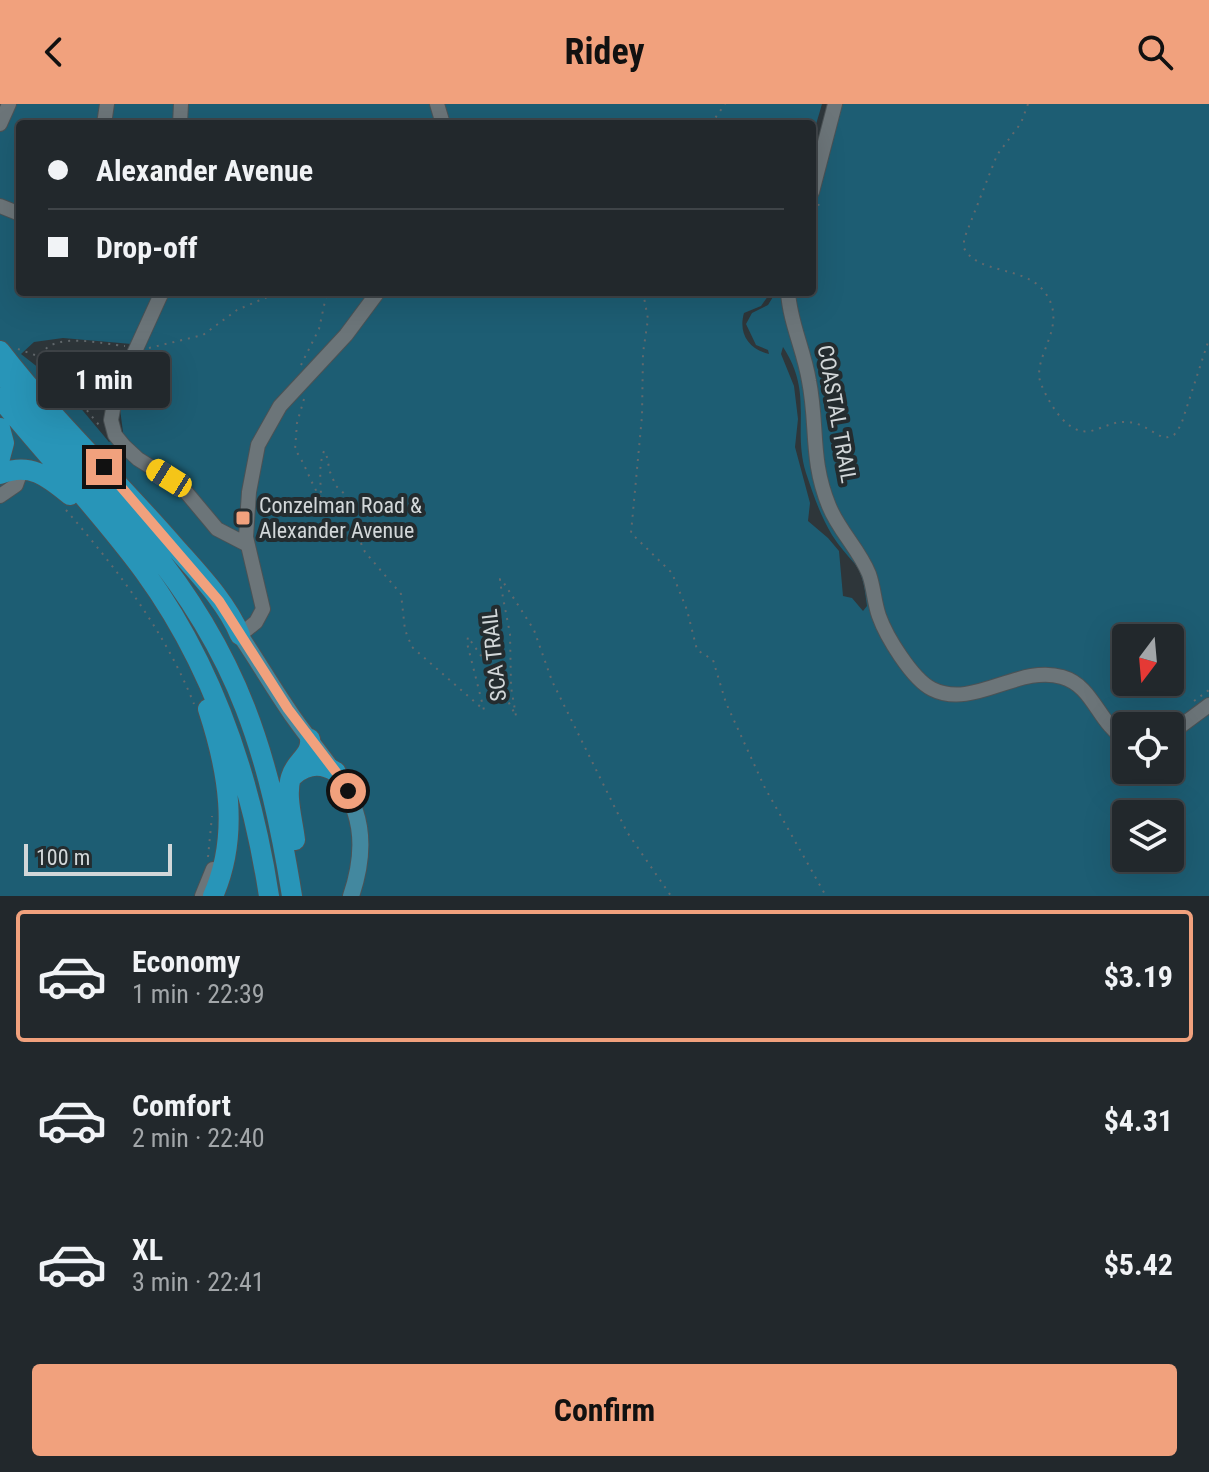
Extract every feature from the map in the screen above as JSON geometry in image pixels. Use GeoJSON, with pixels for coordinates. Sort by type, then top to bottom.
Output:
{"type":"FeatureCollection","features":[{"type":"Feature","properties":{"kind":"highway"},"geometry":{"type":"LineString","coordinates":[[7,349],[40,399],[179,552],[219,601],[240,635]]}},
{"type":"Feature","properties":{"kind":"highway"},"geometry":{"type":"LineString","coordinates":[[0,371],[159,558],[213,637],[245,704],[267,768],[292,896]]}},
{"type":"Feature","properties":{"kind":"highway"},"geometry":{"type":"LineString","coordinates":[[0,398],[107,525],[171,612],[207,679],[235,747],[255,817],[269,896]]}},
{"type":"Feature","properties":{"kind":"highway"},"geometry":{"type":"LineString","coordinates":[[0,428],[4,443],[0,458]]}},
{"type":"Feature","properties":{"kind":"highway"},"geometry":{"type":"LineString","coordinates":[[0,474],[22,468],[44,475],[107,525]]}},
{"type":"Feature","properties":{"kind":"highway"},"geometry":{"type":"LineString","coordinates":[[171,612],[214,731],[226,782],[221,814],[225,862],[213,896]]}},
{"type":"Feature","properties":{"kind":"highway"},"geometry":{"type":"LineString","coordinates":[[301,896],[290,782],[294,770],[310,750],[310,739]]}},
{"type":"Feature","properties":{"kind":"highway"},"geometry":{"type":"LineString","coordinates":[[290,782],[297,772],[310,766],[325,766],[336,772]]}},
{"type":"Feature","properties":{"kind":"main road"},"geometry":{"type":"LineString","coordinates":[[240,635],[350,796],[359,832],[359,866],[351,896]]}},
{"type":"Feature","properties":{"kind":"street"},"geometry":{"type":"LineString","coordinates":[[0,124],[9,104]]}},
{"type":"Feature","properties":{"kind":"street"},"geometry":{"type":"LineString","coordinates":[[816,177],[835,104]]}},
{"type":"Feature","properties":{"kind":"street"},"geometry":{"type":"LineString","coordinates":[[160,296],[120,381],[111,411],[112,425],[118,439],[134,456],[181,486],[217,529],[246,544]]}},
{"type":"Feature","properties":{"kind":"street"},"geometry":{"type":"LineString","coordinates":[[240,635],[257,620],[263,606],[246,544],[249,492],[258,445],[273,416],[346,335],[375,296]]}},
{"type":"Feature","properties":{"kind":"street"},"geometry":{"type":"LineString","coordinates":[[789,296],[794,329],[809,381],[814,444],[823,491],[837,524],[868,571],[885,629],[915,675],[931,689],[954,694],[1034,676],[1059,676],[1082,688],[1112,727]]}},
{"type":"Feature","properties":{"kind":"street"},"geometry":{"type":"LineString","coordinates":[[0,496],[16,485],[22,468]]}},
{"type":"Feature","properties":{"kind":"street"},"geometry":{"type":"LineString","coordinates":[[1184,724],[1209,705]]}},
{"type":"Feature","properties":{"kind":"street"},"geometry":{"type":"LineString","coordinates":[[202,896],[221,814]]}},
{"type":"Feature","properties":{"kind":"path"},"geometry":{"type":"LineString","coordinates":[[1028,104],[1021,123],[997,155],[964,239],[964,248],[974,260],[1021,275],[1043,290],[1052,312],[1051,335],[1038,374],[1040,383],[1061,417],[1070,427],[1080,431],[1125,421],[1138,423],[1165,438],[1174,435],[1181,425],[1209,339]]}},
{"type":"Feature","properties":{"kind":"path"},"geometry":{"type":"LineString","coordinates":[[41,355],[44,348],[60,340],[129,346],[136,352],[203,335],[237,310],[270,296]]}},
{"type":"Feature","properties":{"kind":"path"},"geometry":{"type":"LineString","coordinates":[[308,376],[301,369],[301,362],[319,329],[326,296]]}},
{"type":"Feature","properties":{"kind":"path"},"geometry":{"type":"LineString","coordinates":[[644,296],[648,319],[631,533],[672,573],[687,610],[697,650],[713,660],[726,703],[765,788],[826,896]]}},
{"type":"Feature","properties":{"kind":"path"},"geometry":{"type":"LineString","coordinates":[[7,349],[41,355],[54,353],[73,362]]}},
{"type":"Feature","properties":{"kind":"path"},"geometry":{"type":"LineString","coordinates":[[41,355],[100,427],[118,439]]}},
{"type":"Feature","properties":{"kind":"path","name":"SCA TRAIL"},"geometry":{"type":"LineString","coordinates":[[306,396],[297,423],[295,450],[304,461],[308,476],[321,498],[319,473],[322,454],[324,451],[326,453],[336,486],[348,497],[355,513],[365,552],[401,594],[405,630],[412,647],[484,710],[468,637],[493,673],[516,716],[502,580],[534,630],[552,681],[627,832],[671,896]]}},
{"type":"Feature","properties":{"kind":"path"},"geometry":{"type":"LineString","coordinates":[[64,507],[144,610],[175,662],[198,712]]}},
{"type":"Feature","properties":{"kind":"path"},"geometry":{"type":"LineString","coordinates":[[207,861],[221,814]]}},
{"type":"Feature","properties":{"kind":"shaded area"},"geometry":{"type":"Polygon","coordinates":[[[0,104],[822,104],[816,124],[816,120],[16,120],[16,296],[768,296],[761,306],[744,313],[743,328],[751,344],[769,354],[768,350],[756,345],[746,324],[752,313],[768,305],[774,296],[816,296],[816,150],[829,104],[1209,104],[1209,896],[0,896],[0,104]],[[63,338],[34,342],[21,354],[63,387],[109,442],[123,432],[120,409],[143,345],[63,338]],[[783,347],[781,354],[794,386],[798,419],[795,447],[810,503],[808,521],[839,551],[843,596],[852,598],[863,611],[867,606],[860,574],[828,527],[806,473],[802,457],[798,380],[783,347]]]}},
{"type":"Feature","properties":{"kind":"place","name":"Conzelman Road & Alexander Avenue"},"geometry":{"type":"Point","coordinates":[243,518]}},
{"type":"Feature","properties":{"kind":"route"},"geometry":{"type":"LineString","coordinates":[[104,467],[219,601],[288,709],[348,791]]}}]}
